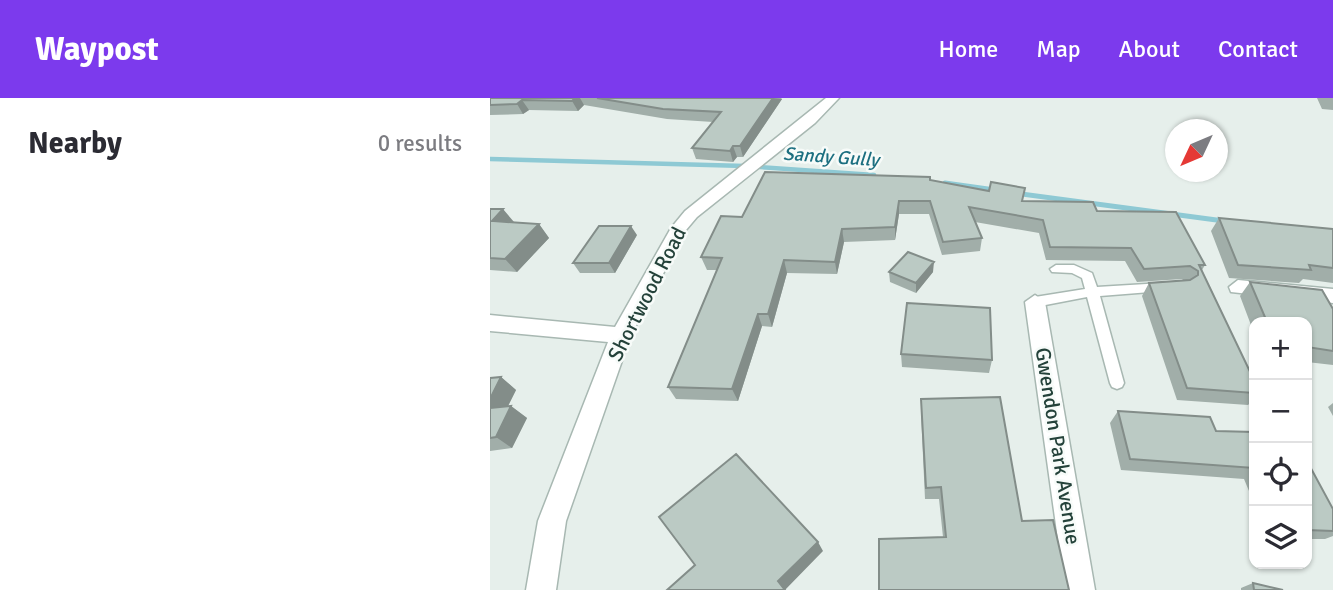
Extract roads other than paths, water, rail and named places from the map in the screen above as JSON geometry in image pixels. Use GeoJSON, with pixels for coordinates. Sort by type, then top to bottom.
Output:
{"type":"FeatureCollection","features":[{"type":"Feature","properties":{"kind":"street","name":"Shortwood Road"},"geometry":{"type":"LineString","coordinates":[[541,590],[552,521],[621,335],[679,228],[691,214],[810,120],[832,98]]}},
{"type":"Feature","properties":{"kind":"street"},"geometry":{"type":"LineString","coordinates":[[1238,287],[1333,296]]}},
{"type":"Feature","properties":{"kind":"street","name":"Gwendon Park Avenue"},"geometry":{"type":"LineString","coordinates":[[1035,302],[1080,590]]}},
{"type":"Feature","properties":{"kind":"street"},"geometry":{"type":"LineString","coordinates":[[490,323],[621,335]]}},
{"type":"Feature","properties":{"kind":"lane"},"geometry":{"type":"LineString","coordinates":[[1056,269],[1082,272],[1088,276],[1117,383]]}},
{"type":"Feature","properties":{"kind":"lane"},"geometry":{"type":"LineString","coordinates":[[1035,302],[1091,292],[1182,286]]}},
{"type":"Feature","properties":{"kind":"waterway","name":"Sandy Gully"},"geometry":{"type":"LineString","coordinates":[[490,159],[745,166],[874,175]]}},
{"type":"Feature","properties":{"kind":"waterway","name":"Sandy Gully"},"geometry":{"type":"LineString","coordinates":[[945,183],[995,190]]}},
{"type":"Feature","properties":{"kind":"waterway","name":"Sandy Gully"},"geometry":{"type":"LineString","coordinates":[[1014,193],[1224,221]]}}]}
